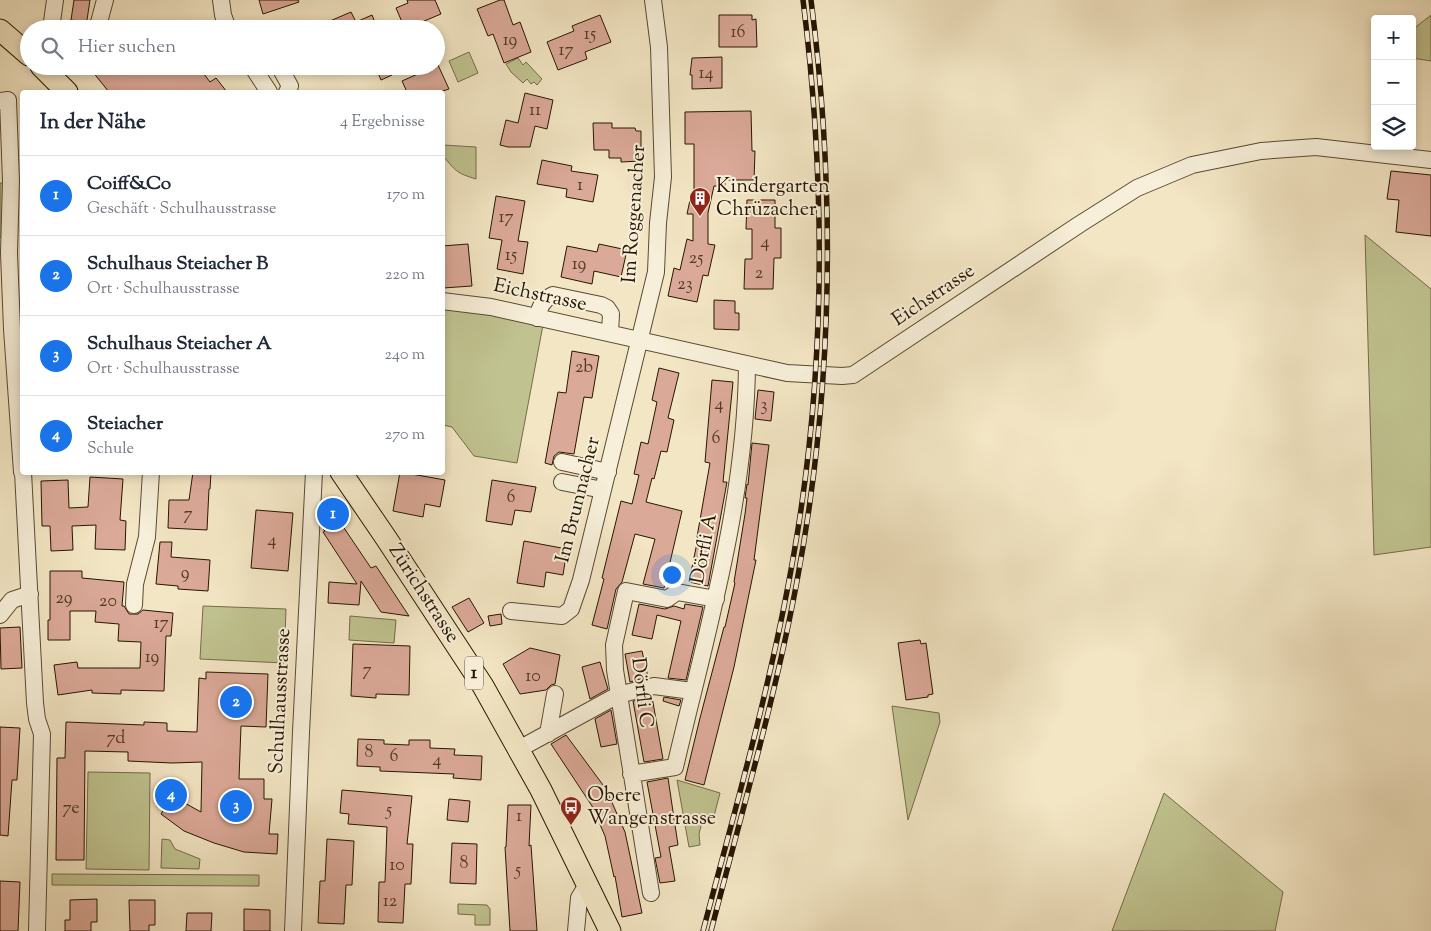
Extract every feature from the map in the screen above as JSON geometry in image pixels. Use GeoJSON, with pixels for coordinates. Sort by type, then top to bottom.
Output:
{"type":"FeatureCollection","features":[{"type":"Feature","properties":{"kind":"main road"},"geometry":{"type":"LineString","coordinates":[[0,30],[20,47]]}},
{"type":"Feature","properties":{"kind":"main road"},"geometry":{"type":"LineString","coordinates":[[50,75],[65,90]]}},
{"type":"Feature","properties":{"kind":"main road","name":"Zürichstrasse"},"geometry":{"type":"LineString","coordinates":[[343,475],[483,686],[519,749],[610,931]]}},
{"type":"Feature","properties":{"kind":"street"},"geometry":{"type":"LineString","coordinates":[[52,20],[55,0]]}},
{"type":"Feature","properties":{"kind":"street"},"geometry":{"type":"LineString","coordinates":[[97,20],[105,0]]}},
{"type":"Feature","properties":{"kind":"street"},"geometry":{"type":"LineString","coordinates":[[221,0],[225,20]]}},
{"type":"Feature","properties":{"kind":"street","name":"Im Roggenacher"},"geometry":{"type":"LineString","coordinates":[[640,340],[656,272],[658,223],[664,177],[659,48],[653,0]]}},
{"type":"Feature","properties":{"kind":"street"},"geometry":{"type":"LineString","coordinates":[[256,75],[262,90]]}},
{"type":"Feature","properties":{"kind":"street"},"geometry":{"type":"LineString","coordinates":[[284,75],[290,86],[288,90]]}},
{"type":"Feature","properties":{"kind":"street"},"geometry":{"type":"LineString","coordinates":[[4,101],[16,201],[10,250],[17,318],[7,339],[20,454]]}},
{"type":"Feature","properties":{"kind":"street","name":"Eichstrasse"},"geometry":{"type":"LineString","coordinates":[[445,301],[472,304],[787,372],[853,375],[1137,188],[1192,166],[1261,151],[1316,147],[1431,160]]}},
{"type":"Feature","properties":{"kind":"street"},"geometry":{"type":"LineString","coordinates":[[537,318],[540,307],[546,298],[553,295],[601,305],[607,308],[611,314],[610,333]]}},
{"type":"Feature","properties":{"kind":"street","name":"Im Brunnacher"},"geometry":{"type":"LineString","coordinates":[[511,611],[562,616],[571,610],[581,580],[640,340]]}},
{"type":"Feature","properties":{"kind":"street","name":"Dörfli A"},"geometry":{"type":"LineString","coordinates":[[631,774],[675,767],[692,691],[716,599],[735,502],[746,392],[746,364]]}},
{"type":"Feature","properties":{"kind":"street"},"geometry":{"type":"LineString","coordinates":[[562,462],[608,472]]}},
{"type":"Feature","properties":{"kind":"street"},"geometry":{"type":"LineString","coordinates":[[22,475],[35,703],[37,719],[42,734],[38,931]]}},
{"type":"Feature","properties":{"kind":"street"},"geometry":{"type":"LineString","coordinates":[[134,605],[135,584],[147,537],[151,475]]}},
{"type":"Feature","properties":{"kind":"street","name":"Schulhausstrasse"},"geometry":{"type":"LineString","coordinates":[[293,931],[314,475]]}},
{"type":"Feature","properties":{"kind":"street"},"geometry":{"type":"LineString","coordinates":[[562,482],[603,490]]}},
{"type":"Feature","properties":{"kind":"street","name":"Dörfli C"},"geometry":{"type":"LineString","coordinates":[[651,893],[618,695],[614,644],[626,591],[667,599],[677,592],[716,599]]}},
{"type":"Feature","properties":{"kind":"street"},"geometry":{"type":"LineString","coordinates":[[0,615],[12,600],[30,594]]}},
{"type":"Feature","properties":{"kind":"street"},"geometry":{"type":"LineString","coordinates":[[519,749],[618,695],[654,686],[692,691]]}},
{"type":"Feature","properties":{"kind":"street"},"geometry":{"type":"LineString","coordinates":[[548,734],[555,694]]}},
{"type":"Feature","properties":{"kind":"street"},"geometry":{"type":"LineString","coordinates":[[576,931],[579,898],[588,885]]}},
{"type":"Feature","properties":{"kind":"green space"},"geometry":{"type":"Polygon","coordinates":[[[1431,15],[1431,61],[1416,59],[1416,27],[1431,15]]]}},
{"type":"Feature","properties":{"kind":"green space"},"geometry":{"type":"Polygon","coordinates":[[[469,52],[478,73],[458,82],[449,61],[469,52]]]}},
{"type":"Feature","properties":{"kind":"green space"},"geometry":{"type":"Polygon","coordinates":[[[518,58],[523,65],[526,62],[542,79],[537,85],[534,82],[531,84],[527,79],[523,83],[511,72],[506,64],[518,58]]]}},
{"type":"Feature","properties":{"kind":"green space"},"geometry":{"type":"Polygon","coordinates":[[[445,145],[476,147],[476,179],[460,173],[445,158],[445,145]]]}},
{"type":"Feature","properties":{"kind":"green space"},"geometry":{"type":"Polygon","coordinates":[[[0,183],[3,183],[3,236],[0,238],[0,183]]]}},
{"type":"Feature","properties":{"kind":"green space"},"geometry":{"type":"Polygon","coordinates":[[[1365,235],[1431,289],[1431,547],[1374,555],[1365,235]]]}},
{"type":"Feature","properties":{"kind":"green space"},"geometry":{"type":"Polygon","coordinates":[[[445,308],[465,309],[543,325],[517,463],[474,456],[452,427],[445,425],[445,308]]]}},
{"type":"Feature","properties":{"kind":"green space"},"geometry":{"type":"Polygon","coordinates":[[[203,606],[286,609],[284,663],[200,659],[203,606]]]}},
{"type":"Feature","properties":{"kind":"green space"},"geometry":{"type":"Polygon","coordinates":[[[350,616],[396,620],[394,643],[349,640],[350,616]]]}},
{"type":"Feature","properties":{"kind":"green space"},"geometry":{"type":"Polygon","coordinates":[[[892,706],[939,713],[940,722],[908,820],[892,706]]]}},
{"type":"Feature","properties":{"kind":"green space"},"geometry":{"type":"Polygon","coordinates":[[[88,772],[150,773],[149,870],[86,869],[88,772]]]}},
{"type":"Feature","properties":{"kind":"green space"},"geometry":{"type":"Polygon","coordinates":[[[677,780],[720,793],[714,816],[704,814],[699,834],[700,845],[689,847],[677,780]]]}},
{"type":"Feature","properties":{"kind":"green space"},"geometry":{"type":"Polygon","coordinates":[[[1164,793],[1283,892],[1275,931],[1112,931],[1164,793]]]}},
{"type":"Feature","properties":{"kind":"green space"},"geometry":{"type":"Polygon","coordinates":[[[162,839],[170,840],[175,849],[200,859],[199,869],[161,868],[162,839]]]}},
{"type":"Feature","properties":{"kind":"green space"},"geometry":{"type":"Polygon","coordinates":[[[52,874],[259,875],[259,886],[52,885],[52,874]]]}},
{"type":"Feature","properties":{"kind":"green space"},"geometry":{"type":"Polygon","coordinates":[[[458,904],[487,905],[490,909],[490,925],[475,925],[475,915],[458,914],[458,904]]]}},
{"type":"Feature","properties":{"kind":"building"},"geometry":{"type":"Polygon","coordinates":[[[74,0],[90,0],[87,20],[71,20],[74,0]]]}},
{"type":"Feature","properties":{"kind":"building"},"geometry":{"type":"Polygon","coordinates":[[[259,0],[298,0],[299,2],[263,14],[259,0]]]}},
{"type":"Feature","properties":{"kind":"building"},"geometry":{"type":"Polygon","coordinates":[[[407,0],[435,0],[441,14],[427,20],[401,20],[396,8],[408,3],[407,0]]]}},
{"type":"Feature","properties":{"kind":"building"},"geometry":{"type":"Polygon","coordinates":[[[504,0],[513,25],[520,22],[531,52],[504,63],[493,34],[488,36],[477,9],[504,0]]]}},
{"type":"Feature","properties":{"kind":"building"},"geometry":{"type":"Polygon","coordinates":[[[351,12],[355,20],[332,20],[351,12]]]}},
{"type":"Feature","properties":{"kind":"building"},"geometry":{"type":"Polygon","coordinates":[[[372,15],[374,20],[361,20],[372,15]]]}},
{"type":"Feature","properties":{"kind":"building"},"geometry":{"type":"Polygon","coordinates":[[[600,15],[611,42],[585,52],[587,59],[558,70],[547,42],[574,31],[572,26],[600,15]]]}},
{"type":"Feature","properties":{"kind":"building"},"geometry":{"type":"Polygon","coordinates":[[[719,15],[752,15],[752,20],[756,19],[757,47],[719,47],[719,15]]]}},
{"type":"Feature","properties":{"kind":"building"},"geometry":{"type":"Polygon","coordinates":[[[722,57],[722,88],[692,89],[692,75],[690,75],[692,58],[722,57]]]}},
{"type":"Feature","properties":{"kind":"building"},"geometry":{"type":"Polygon","coordinates":[[[95,75],[205,75],[210,82],[216,78],[225,90],[107,90],[95,75]]]}},
{"type":"Feature","properties":{"kind":"building"},"geometry":{"type":"Polygon","coordinates":[[[379,75],[392,75],[381,80],[379,75]]]}},
{"type":"Feature","properties":{"kind":"building"},"geometry":{"type":"Polygon","coordinates":[[[416,75],[443,75],[449,89],[406,90],[402,81],[416,75]]]}},
{"type":"Feature","properties":{"kind":"building"},"geometry":{"type":"Polygon","coordinates":[[[525,93],[553,100],[547,129],[535,126],[530,147],[500,145],[506,120],[518,123],[525,93]]]}},
{"type":"Feature","properties":{"kind":"building"},"geometry":{"type":"Polygon","coordinates":[[[751,111],[752,151],[755,151],[754,180],[725,180],[725,186],[714,186],[708,213],[708,244],[715,245],[708,276],[703,275],[697,302],[668,296],[674,268],[680,270],[687,239],[693,241],[693,214],[687,214],[690,200],[694,201],[694,144],[685,144],[685,112],[751,111]]]}},
{"type":"Feature","properties":{"kind":"building"},"geometry":{"type":"Polygon","coordinates":[[[593,123],[612,123],[612,128],[635,128],[636,131],[641,131],[641,161],[621,162],[621,158],[609,158],[609,150],[594,150],[593,123]]]}},
{"type":"Feature","properties":{"kind":"building"},"geometry":{"type":"Polygon","coordinates":[[[542,160],[572,166],[571,171],[598,175],[593,202],[566,197],[567,189],[537,184],[542,160]]]}},
{"type":"Feature","properties":{"kind":"building"},"geometry":{"type":"Polygon","coordinates":[[[1391,171],[1431,175],[1431,236],[1396,232],[1399,200],[1387,199],[1391,171]]]}},
{"type":"Feature","properties":{"kind":"building"},"geometry":{"type":"Polygon","coordinates":[[[496,196],[525,201],[518,241],[528,242],[523,274],[497,269],[502,240],[489,238],[496,196]]]}},
{"type":"Feature","properties":{"kind":"building"},"geometry":{"type":"Polygon","coordinates":[[[747,200],[775,200],[775,228],[781,228],[781,258],[774,258],[773,289],[744,289],[745,259],[752,259],[752,229],[746,229],[747,200]]]}},
{"type":"Feature","properties":{"kind":"building"},"geometry":{"type":"Polygon","coordinates":[[[468,244],[472,286],[445,288],[445,246],[468,244]]]}},
{"type":"Feature","properties":{"kind":"building"},"geometry":{"type":"Polygon","coordinates":[[[599,244],[627,250],[621,277],[594,271],[592,284],[561,277],[567,246],[597,252],[599,244]]]}},
{"type":"Feature","properties":{"kind":"building"},"geometry":{"type":"Polygon","coordinates":[[[714,300],[735,301],[735,313],[739,313],[739,330],[714,329],[714,300]]]}},
{"type":"Feature","properties":{"kind":"building"},"geometry":{"type":"Polygon","coordinates":[[[572,351],[599,356],[592,398],[584,397],[574,454],[559,452],[554,456],[552,465],[545,463],[558,392],[566,393],[572,351]]]}},
{"type":"Feature","properties":{"kind":"building"},"geometry":{"type":"Polygon","coordinates":[[[659,368],[679,373],[668,418],[674,420],[667,452],[661,451],[646,502],[682,511],[664,588],[643,584],[655,539],[635,534],[622,582],[616,589],[607,629],[592,625],[621,501],[632,504],[639,475],[634,474],[641,442],[648,444],[657,402],[652,400],[659,368]]]}},
{"type":"Feature","properties":{"kind":"building"},"geometry":{"type":"Polygon","coordinates":[[[712,380],[733,382],[723,482],[727,482],[708,586],[689,582],[710,463],[705,462],[712,380]]]}},
{"type":"Feature","properties":{"kind":"building"},"geometry":{"type":"Polygon","coordinates":[[[758,390],[774,392],[771,421],[755,419],[758,390]]]}},
{"type":"Feature","properties":{"kind":"building"},"geometry":{"type":"Polygon","coordinates":[[[752,443],[769,445],[754,560],[756,560],[734,667],[704,785],[685,780],[735,583],[747,498],[745,498],[752,443]]]}},
{"type":"Feature","properties":{"kind":"building"},"geometry":{"type":"Polygon","coordinates":[[[193,475],[211,475],[207,530],[168,528],[169,500],[189,500],[193,475]]]}},
{"type":"Feature","properties":{"kind":"building"},"geometry":{"type":"Polygon","coordinates":[[[399,475],[417,475],[445,480],[440,507],[425,504],[423,517],[393,511],[399,475]]]}},
{"type":"Feature","properties":{"kind":"building"},"geometry":{"type":"Polygon","coordinates":[[[90,477],[123,479],[120,520],[126,521],[125,550],[95,549],[96,525],[72,526],[73,550],[51,551],[50,526],[42,526],[41,481],[68,480],[69,508],[88,507],[90,477]]]}},
{"type":"Feature","properties":{"kind":"building"},"geometry":{"type":"Polygon","coordinates":[[[492,480],[536,487],[531,512],[515,510],[512,525],[486,521],[492,480]]]}},
{"type":"Feature","properties":{"kind":"building"},"geometry":{"type":"Polygon","coordinates":[[[332,504],[343,520],[340,522],[371,568],[376,566],[409,616],[381,612],[361,581],[359,605],[328,603],[329,582],[357,584],[323,532],[325,531],[323,529],[330,524],[322,511],[332,504]]]}},
{"type":"Feature","properties":{"kind":"building"},"geometry":{"type":"Polygon","coordinates":[[[256,510],[293,513],[288,571],[251,568],[256,510]]]}},
{"type":"Feature","properties":{"kind":"building"},"geometry":{"type":"Polygon","coordinates":[[[524,541],[567,549],[563,575],[546,572],[544,587],[517,583],[524,541]]]}},
{"type":"Feature","properties":{"kind":"building"},"geometry":{"type":"Polygon","coordinates":[[[160,542],[172,542],[171,557],[210,560],[208,591],[178,589],[178,586],[156,584],[160,542]]]}},
{"type":"Feature","properties":{"kind":"building"},"geometry":{"type":"Polygon","coordinates":[[[50,571],[82,571],[82,578],[124,582],[122,606],[124,606],[129,614],[138,614],[143,610],[173,613],[171,636],[166,636],[164,691],[121,690],[121,694],[92,693],[92,690],[58,695],[54,665],[77,662],[78,668],[140,668],[141,642],[118,641],[119,624],[95,622],[96,611],[70,611],[70,640],[48,640],[50,571]]]}},
{"type":"Feature","properties":{"kind":"building"},"geometry":{"type":"Polygon","coordinates":[[[469,598],[484,623],[468,632],[452,607],[469,598]]]}},
{"type":"Feature","properties":{"kind":"building"},"geometry":{"type":"Polygon","coordinates":[[[639,604],[665,609],[674,606],[684,609],[685,604],[703,607],[686,680],[668,678],[681,621],[657,615],[652,639],[632,635],[639,604]]]}},
{"type":"Feature","properties":{"kind":"building"},"geometry":{"type":"Polygon","coordinates":[[[501,614],[502,624],[490,626],[488,616],[501,614]]]}},
{"type":"Feature","properties":{"kind":"building"},"geometry":{"type":"Polygon","coordinates":[[[20,627],[22,668],[1,669],[0,628],[20,627]]]}},
{"type":"Feature","properties":{"kind":"building"},"geometry":{"type":"Polygon","coordinates":[[[920,640],[921,644],[926,643],[933,694],[928,695],[928,697],[906,700],[898,643],[920,640]]]}},
{"type":"Feature","properties":{"kind":"building"},"geometry":{"type":"Polygon","coordinates":[[[353,644],[410,646],[409,695],[376,694],[376,698],[351,696],[353,644]]]}},
{"type":"Feature","properties":{"kind":"building"},"geometry":{"type":"Polygon","coordinates":[[[530,648],[560,655],[555,684],[546,690],[520,694],[503,664],[530,648]]]}},
{"type":"Feature","properties":{"kind":"building"},"geometry":{"type":"Polygon","coordinates":[[[642,651],[648,677],[630,682],[625,654],[642,651]]]}},
{"type":"Feature","properties":{"kind":"building"},"geometry":{"type":"Polygon","coordinates":[[[600,662],[608,689],[590,699],[582,667],[600,662]]]}},
{"type":"Feature","properties":{"kind":"building"},"geometry":{"type":"Polygon","coordinates":[[[206,672],[268,674],[266,727],[241,726],[239,779],[264,779],[264,799],[272,799],[269,834],[278,834],[277,854],[244,852],[214,843],[184,831],[161,814],[172,796],[201,812],[202,762],[128,761],[128,752],[85,751],[84,860],[56,860],[57,758],[65,758],[66,722],[144,725],[144,722],[167,723],[167,731],[197,732],[199,678],[206,679],[206,672]]]}},
{"type":"Feature","properties":{"kind":"building"},"geometry":{"type":"Polygon","coordinates":[[[652,697],[663,759],[644,762],[633,701],[652,697]]]}},
{"type":"Feature","properties":{"kind":"building"},"geometry":{"type":"Polygon","coordinates":[[[664,697],[681,700],[679,706],[663,701],[664,697]]]}},
{"type":"Feature","properties":{"kind":"building"},"geometry":{"type":"Polygon","coordinates":[[[611,710],[617,744],[601,747],[595,719],[611,710]]]}},
{"type":"Feature","properties":{"kind":"building"},"geometry":{"type":"Polygon","coordinates":[[[0,727],[20,728],[17,780],[12,780],[8,836],[0,835],[0,727]]]}},
{"type":"Feature","properties":{"kind":"building"},"geometry":{"type":"Polygon","coordinates":[[[566,735],[606,789],[625,832],[642,913],[622,917],[615,876],[605,836],[592,806],[551,744],[566,735]]]}},
{"type":"Feature","properties":{"kind":"building"},"geometry":{"type":"Polygon","coordinates":[[[358,739],[384,740],[384,744],[409,745],[409,740],[430,740],[430,748],[455,749],[454,755],[482,756],[481,780],[453,778],[454,774],[380,771],[380,767],[357,766],[358,739]]]}},
{"type":"Feature","properties":{"kind":"building"},"geometry":{"type":"Polygon","coordinates":[[[668,778],[678,845],[669,847],[675,881],[660,883],[655,858],[661,857],[647,782],[668,778]]]}},
{"type":"Feature","properties":{"kind":"building"},"geometry":{"type":"Polygon","coordinates":[[[342,790],[412,796],[407,844],[413,844],[411,884],[405,884],[403,923],[378,922],[379,882],[385,882],[387,827],[348,824],[349,814],[340,813],[342,790]]]}},
{"type":"Feature","properties":{"kind":"building"},"geometry":{"type":"Polygon","coordinates":[[[449,799],[470,801],[468,822],[447,820],[449,799]]]}},
{"type":"Feature","properties":{"kind":"building"},"geometry":{"type":"Polygon","coordinates":[[[508,805],[531,805],[529,846],[531,845],[537,931],[510,931],[505,847],[508,805]]]}},
{"type":"Feature","properties":{"kind":"building"},"geometry":{"type":"Polygon","coordinates":[[[327,839],[354,841],[352,885],[346,885],[344,924],[318,923],[320,881],[325,881],[327,839]]]}},
{"type":"Feature","properties":{"kind":"building"},"geometry":{"type":"Polygon","coordinates":[[[452,843],[477,844],[476,884],[450,883],[452,843]]]}},
{"type":"Feature","properties":{"kind":"building"},"geometry":{"type":"Polygon","coordinates":[[[0,881],[20,882],[18,931],[0,931],[0,881]]]}},
{"type":"Feature","properties":{"kind":"building"},"geometry":{"type":"Polygon","coordinates":[[[97,899],[97,922],[91,922],[91,931],[65,931],[65,920],[70,920],[70,900],[97,899]]]}},
{"type":"Feature","properties":{"kind":"building"},"geometry":{"type":"Polygon","coordinates":[[[129,900],[155,900],[155,925],[149,925],[149,931],[130,931],[129,900]]]}},
{"type":"Feature","properties":{"kind":"building"},"geometry":{"type":"Polygon","coordinates":[[[244,909],[270,910],[270,931],[244,931],[244,909]]]}},
{"type":"Feature","properties":{"kind":"building"},"geometry":{"type":"Polygon","coordinates":[[[187,913],[212,913],[211,931],[186,931],[187,913]]]}},
{"type":"Feature","properties":{"kind":"railway"},"geometry":{"type":"LineString","coordinates":[[703,931],[753,743],[775,648],[794,553],[805,484],[817,346],[819,208],[811,69],[803,0]]}},
{"type":"Feature","properties":{"kind":"railway"},"geometry":{"type":"LineString","coordinates":[[711,931],[757,757],[788,625],[809,509],[818,436],[824,364],[827,218],[819,73],[811,0]]}},
{"type":"Feature","properties":{"kind":"place","name":"Kindergarten Chrüzacher"},"geometry":{"type":"Point","coordinates":[700,217]}},
{"type":"Feature","properties":{"kind":"place","name":"Coiff&Co"},"geometry":{"type":"Point","coordinates":[333,514]}},
{"type":"Feature","properties":{"kind":"place","name":"Schulhaus Steiacher B"},"geometry":{"type":"Point","coordinates":[236,702]}},
{"type":"Feature","properties":{"kind":"place","name":"Steiacher"},"geometry":{"type":"Point","coordinates":[171,795]}},
{"type":"Feature","properties":{"kind":"place","name":"Schulhaus Steiacher A"},"geometry":{"type":"Point","coordinates":[236,806]}},
{"type":"Feature","properties":{"kind":"place","name":"Obere Wangenstrasse"},"geometry":{"type":"Point","coordinates":[571,826]}}]}
